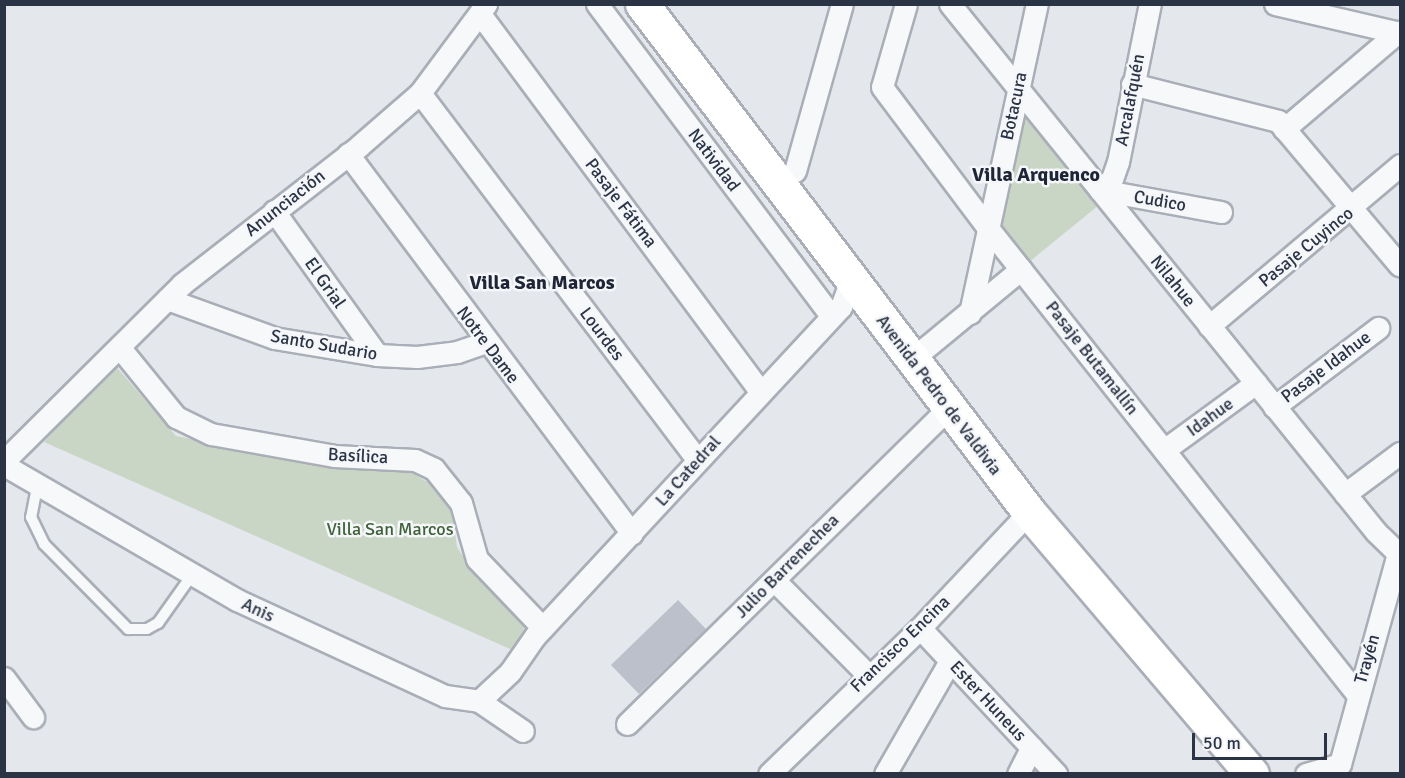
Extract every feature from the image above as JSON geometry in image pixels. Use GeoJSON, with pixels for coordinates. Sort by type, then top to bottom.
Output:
{"type":"FeatureCollection","features":[{"type":"Feature","properties":{"kind":"main road","name":"Avenida Pedro de Valdivia"},"geometry":{"type":"LineString","coordinates":[[642,4],[848,301],[920,353],[948,409],[1029,512],[1252,774]]}},
{"type":"Feature","properties":{"kind":"main road","name":"Avenida Pedro de Valdivia"},"geometry":{"type":"LineString","coordinates":[[670,4],[795,171],[920,353],[1080,547],[1278,774]]}},
{"type":"Feature","properties":{"kind":"street","name":"Natividad"},"geometry":{"type":"LineString","coordinates":[[597,4],[848,301]]}},
{"type":"Feature","properties":{"kind":"street"},"geometry":{"type":"LineString","coordinates":[[795,171],[842,4]]}},
{"type":"Feature","properties":{"kind":"street","name":"Pasaje Butamallín"},"geometry":{"type":"LineString","coordinates":[[906,4],[882,87],[988,228],[1357,694]]}},
{"type":"Feature","properties":{"kind":"street","name":"Nilahue"},"geometry":{"type":"LineString","coordinates":[[950,4],[1345,494],[1399,554]]}},
{"type":"Feature","properties":{"kind":"street","name":"Botacura"},"geometry":{"type":"LineString","coordinates":[[970,313],[1037,4]]}},
{"type":"Feature","properties":{"kind":"street","name":"Arcalafquén"},"geometry":{"type":"LineString","coordinates":[[1100,190],[1112,179],[1118,162],[1150,4]]}},
{"type":"Feature","properties":{"kind":"street"},"geometry":{"type":"LineString","coordinates":[[1275,4],[1399,32]]}},
{"type":"Feature","properties":{"kind":"street","name":"Anunciación"},"geometry":{"type":"LineString","coordinates":[[4,461],[167,299],[348,154],[420,93],[483,9]]}},
{"type":"Feature","properties":{"kind":"street","name":"Pasaje Fátima"},"geometry":{"type":"LineString","coordinates":[[483,9],[761,392]]}},
{"type":"Feature","properties":{"kind":"street"},"geometry":{"type":"LineString","coordinates":[[1284,129],[1399,32]]}},
{"type":"Feature","properties":{"kind":"street"},"geometry":{"type":"LineString","coordinates":[[1132,84],[1269,116],[1284,129],[1401,266]]}},
{"type":"Feature","properties":{"kind":"street","name":"Lourdes"},"geometry":{"type":"LineString","coordinates":[[420,93],[698,460]]}},
{"type":"Feature","properties":{"kind":"street","name":"Notre Dame"},"geometry":{"type":"LineString","coordinates":[[348,154],[486,342],[632,533]]}},
{"type":"Feature","properties":{"kind":"street","name":"Pasaje Cuyinco"},"geometry":{"type":"LineString","coordinates":[[1209,326],[1352,209],[1401,165]]}},
{"type":"Feature","properties":{"kind":"street","name":"Cudico"},"geometry":{"type":"LineString","coordinates":[[1100,190],[1221,212]]}},
{"type":"Feature","properties":{"kind":"street","name":"El Grial"},"geometry":{"type":"LineString","coordinates":[[274,211],[377,355]]}},
{"type":"Feature","properties":{"kind":"street"},"geometry":{"type":"LineString","coordinates":[[920,353],[1021,269]]}},
{"type":"Feature","properties":{"kind":"street","name":"Santo Sudario"},"geometry":{"type":"LineString","coordinates":[[167,299],[274,338],[377,355],[417,357],[457,352],[486,342]]}},
{"type":"Feature","properties":{"kind":"street","name":"La Catedral"},"geometry":{"type":"LineString","coordinates":[[479,701],[510,672],[539,632],[848,301]]}},
{"type":"Feature","properties":{"kind":"street","name":"Pasaje Idahue"},"geometry":{"type":"LineString","coordinates":[[1274,407],[1378,328]]}},
{"type":"Feature","properties":{"kind":"street","name":"Basílica"},"geometry":{"type":"LineString","coordinates":[[120,348],[176,417],[212,434],[334,456],[415,460],[434,469],[461,503],[477,560],[539,632]]}},
{"type":"Feature","properties":{"kind":"street","name":"Idahue"},"geometry":{"type":"LineString","coordinates":[[1164,450],[1256,383]]}},
{"type":"Feature","properties":{"kind":"street","name":"Julio Barrenechea"},"geometry":{"type":"LineString","coordinates":[[627,724],[948,409]]}},
{"type":"Feature","properties":{"kind":"street"},"geometry":{"type":"LineString","coordinates":[[1345,494],[1401,453]]}},
{"type":"Feature","properties":{"kind":"street","name":"Anis"},"geometry":{"type":"LineString","coordinates":[[4,465],[37,487],[237,600],[445,696],[479,701],[523,731]]}},
{"type":"Feature","properties":{"kind":"street","name":"Francisco Encina"},"geometry":{"type":"LineString","coordinates":[[775,772],[868,675],[920,628],[1029,512]]}},
{"type":"Feature","properties":{"kind":"street","name":"Trayén"},"geometry":{"type":"LineString","coordinates":[[1306,774],[1344,769],[1357,694],[1399,554]]}},
{"type":"Feature","properties":{"kind":"street"},"geometry":{"type":"LineString","coordinates":[[774,580],[868,675]]}},
{"type":"Feature","properties":{"kind":"street","name":"Ester Huneus"},"geometry":{"type":"LineString","coordinates":[[920,628],[1056,774]]}},
{"type":"Feature","properties":{"kind":"street"},"geometry":{"type":"LineString","coordinates":[[885,774],[950,661]]}},
{"type":"Feature","properties":{"kind":"street"},"geometry":{"type":"LineString","coordinates":[[4,678],[33,717]]}},
{"type":"Feature","properties":{"kind":"street"},"geometry":{"type":"LineString","coordinates":[[1018,774],[1032,747]]}},
{"type":"Feature","properties":{"kind":"lane"},"geometry":{"type":"LineString","coordinates":[[37,487],[31,517],[44,544],[128,628],[147,629],[158,623],[192,575]]}},
{"type":"Feature","properties":{"kind":"green space"},"geometry":{"type":"Polygon","coordinates":[[[1021,107],[1099,205],[1029,262],[998,223],[1021,107]]]}},
{"type":"Feature","properties":{"kind":"green space","name":"Villa San Marcos"},"geometry":{"type":"Polygon","coordinates":[[[113,363],[176,436],[327,466],[407,470],[436,487],[451,507],[457,547],[468,564],[524,627],[519,653],[44,442],[113,363]]]}},
{"type":"Feature","properties":{"kind":"building"},"geometry":{"type":"Polygon","coordinates":[[[678,600],[706,629],[639,694],[611,665],[678,600]]]}},
{"type":"Feature","properties":{"kind":"district","name":"Villa Arquenco"},"geometry":{"type":"Point","coordinates":[1036,174]}},
{"type":"Feature","properties":{"kind":"district","name":"Villa San Marcos"},"geometry":{"type":"Point","coordinates":[542,282]}}]}
